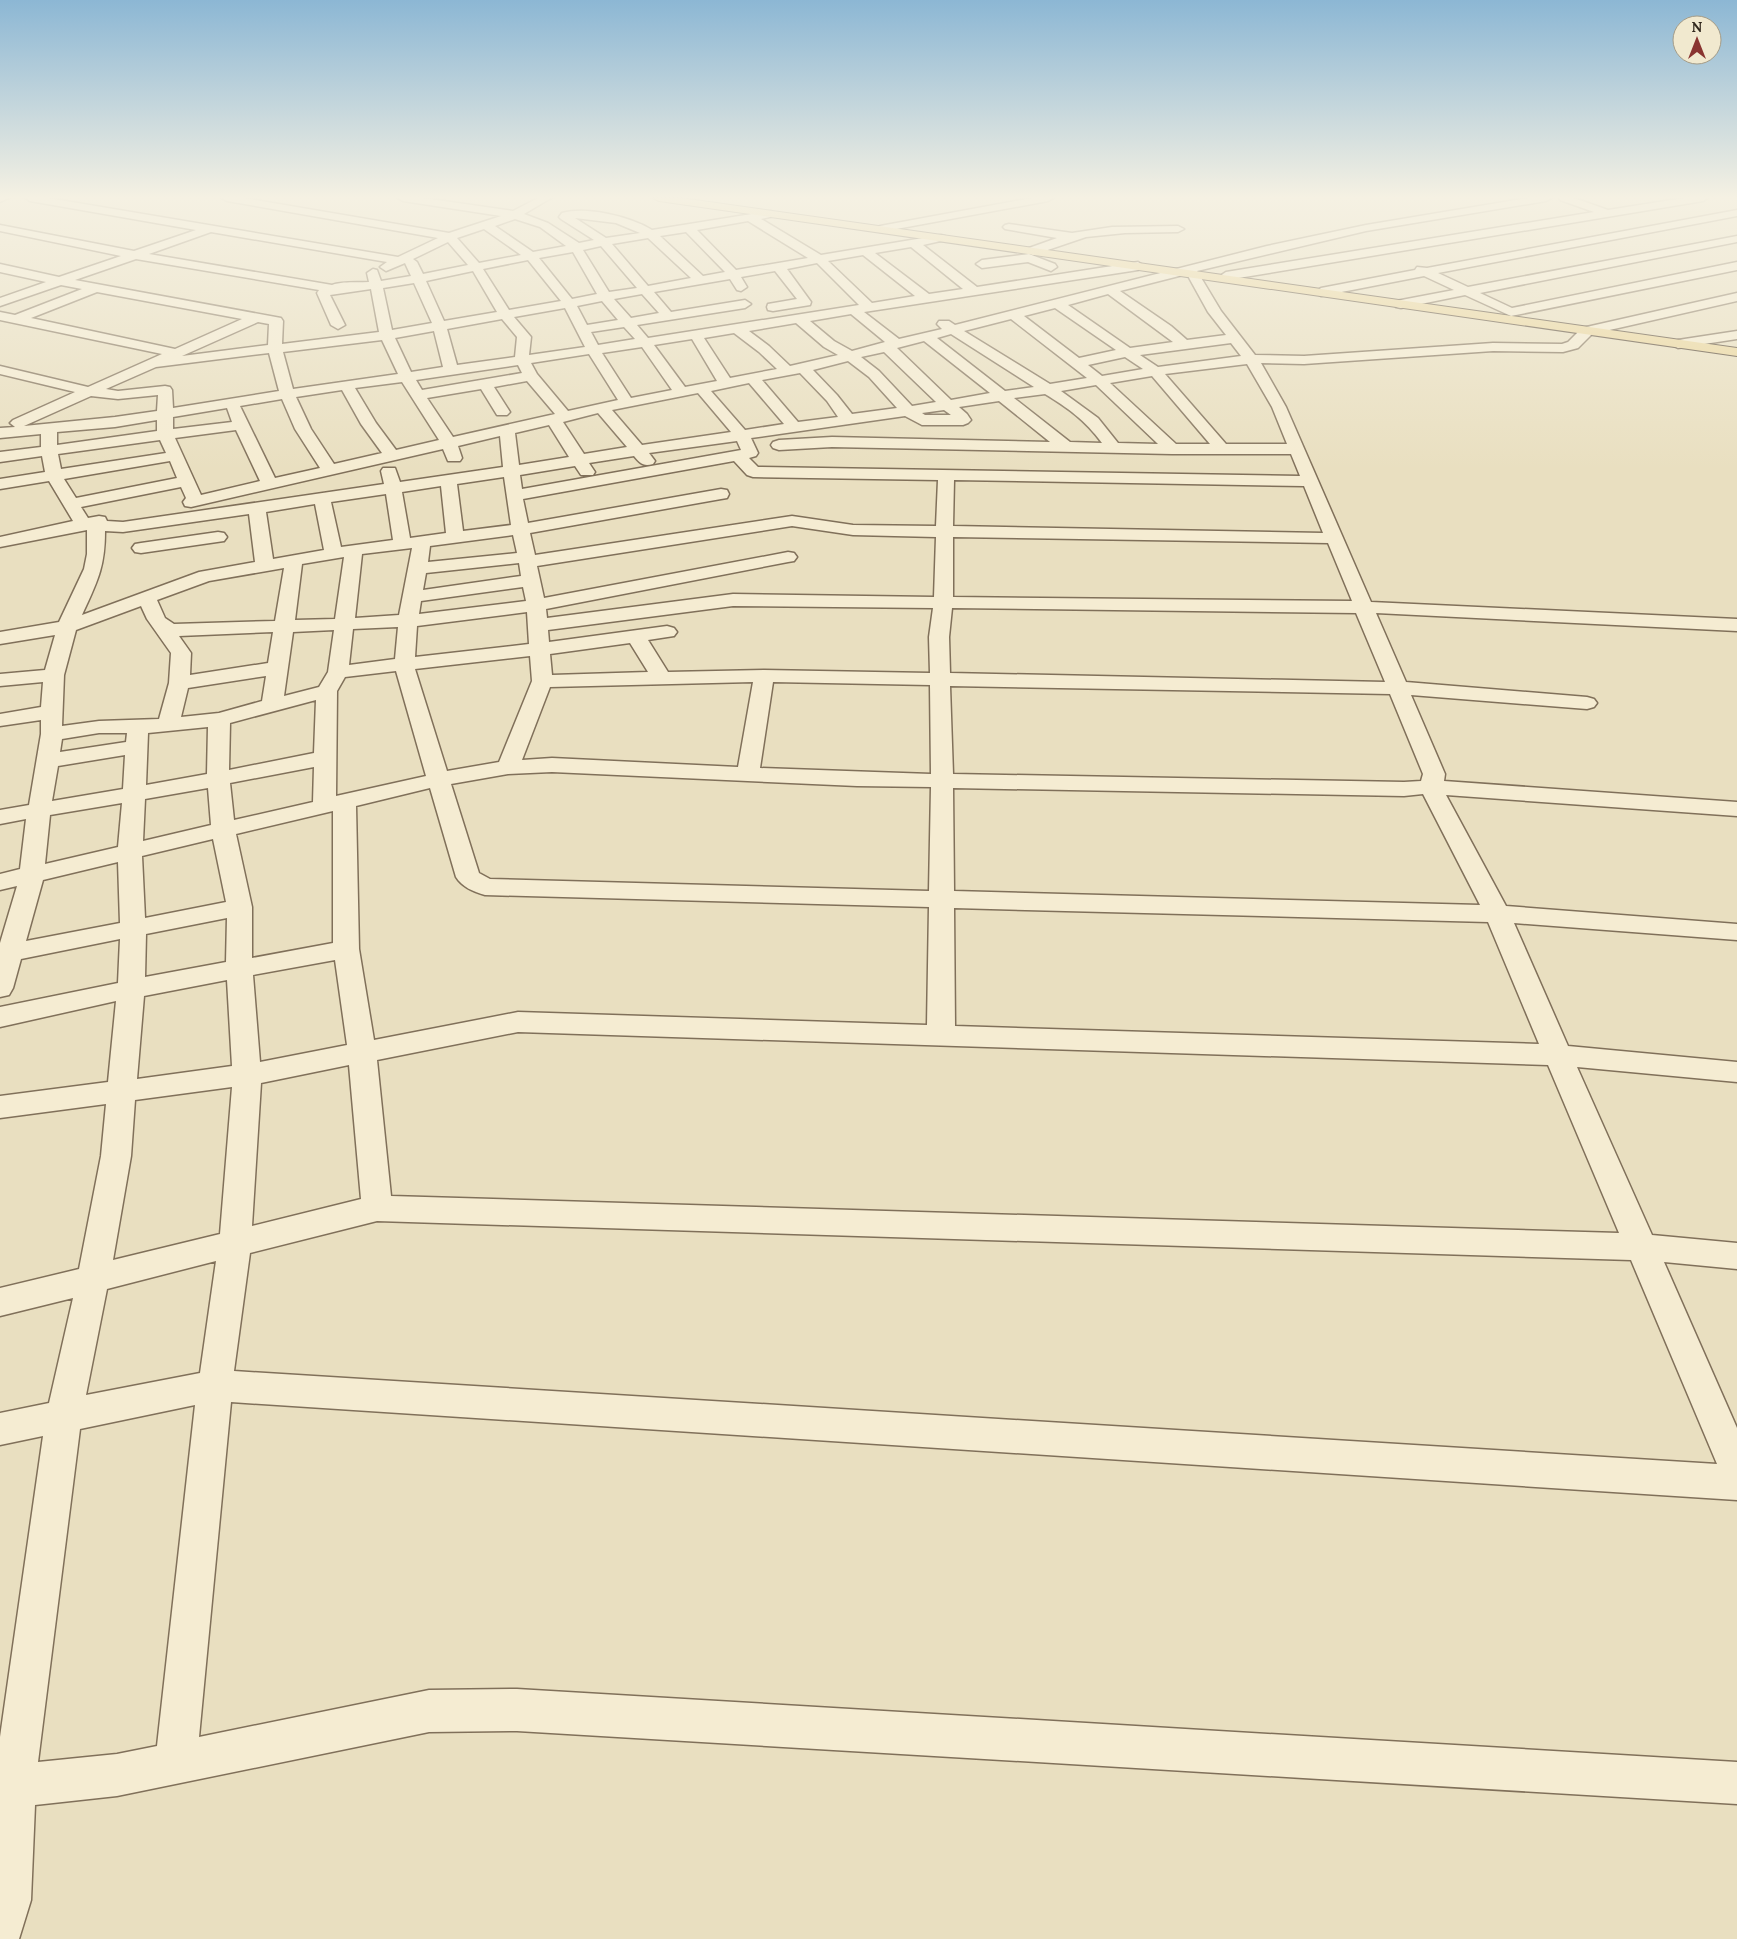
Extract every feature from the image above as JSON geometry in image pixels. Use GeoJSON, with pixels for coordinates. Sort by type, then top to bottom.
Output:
{"type":"FeatureCollection","features":[{"type":"Feature","properties":{"kind":"main road"},"geometry":{"type":"LineString","coordinates":[[1295,288],[1737,352]]}},
{"type":"Feature","properties":{"kind":"street"},"geometry":{"type":"LineString","coordinates":[[0,302],[38,288]]}},
{"type":"Feature","properties":{"kind":"street"},"geometry":{"type":"LineString","coordinates":[[0,326],[95,288]]}},
{"type":"Feature","properties":{"kind":"street"},"geometry":{"type":"LineString","coordinates":[[99,288],[276,321],[275,366],[303,429],[330,470]]}},
{"type":"Feature","properties":{"kind":"street"},"geometry":{"type":"LineString","coordinates":[[377,288],[382,320],[406,376],[450,443],[454,478],[454,538]]}},
{"type":"Feature","properties":{"kind":"street"},"geometry":{"type":"LineString","coordinates":[[424,288],[440,326],[451,370]]}},
{"type":"Feature","properties":{"kind":"street"},"geometry":{"type":"LineString","coordinates":[[489,288],[505,314],[524,337],[522,359],[531,376],[560,418],[578,460],[594,481]]}},
{"type":"Feature","properties":{"kind":"street"},"geometry":{"type":"LineString","coordinates":[[557,288],[569,304],[593,349],[627,403]]}},
{"type":"Feature","properties":{"kind":"street"},"geometry":{"type":"LineString","coordinates":[[600,288],[645,342],[681,392]]}},
{"type":"Feature","properties":{"kind":"street"},"geometry":{"type":"LineString","coordinates":[[158,363],[388,335],[656,288]]}},
{"type":"Feature","properties":{"kind":"street"},"geometry":{"type":"LineString","coordinates":[[741,288],[747,307],[764,325]]}},
{"type":"Feature","properties":{"kind":"street"},"geometry":{"type":"LineString","coordinates":[[584,329],[696,312],[805,302],[795,288]]}},
{"type":"Feature","properties":{"kind":"street"},"geometry":{"type":"LineString","coordinates":[[850,288],[869,307]]}},
{"type":"Feature","properties":{"kind":"street"},"geometry":{"type":"LineString","coordinates":[[907,288],[951,330],[1046,388],[1093,421],[1113,447]]}},
{"type":"Feature","properties":{"kind":"street"},"geometry":{"type":"LineString","coordinates":[[971,288],[974,291]]}},
{"type":"Feature","properties":{"kind":"street"},"geometry":{"type":"LineString","coordinates":[[0,432],[115,422],[346,385],[764,325],[910,301],[927,308],[974,291],[992,288]]}},
{"type":"Feature","properties":{"kind":"street"},"geometry":{"type":"LineString","coordinates":[[997,288],[1031,310],[1115,288]]}},
{"type":"Feature","properties":{"kind":"street"},"geometry":{"type":"LineString","coordinates":[[1004,288],[1077,363],[1099,380],[1172,449]]}},
{"type":"Feature","properties":{"kind":"street"},"geometry":{"type":"LineString","coordinates":[[0,542],[90,525],[602,408],[803,368],[951,330],[1013,299],[1039,288]]}},
{"type":"Feature","properties":{"kind":"street"},"geometry":{"type":"LineString","coordinates":[[1098,288],[1166,329],[1184,345]]}},
{"type":"Feature","properties":{"kind":"street"},"geometry":{"type":"LineString","coordinates":[[1195,288],[1221,330],[1251,359],[1279,406],[1434,774],[1431,787],[1497,914],[1737,1469]]}},
{"type":"Feature","properties":{"kind":"street"},"geometry":{"type":"LineString","coordinates":[[1321,292],[1338,288]]}},
{"type":"Feature","properties":{"kind":"street"},"geometry":{"type":"LineString","coordinates":[[1460,288],[1511,312],[1626,288]]}},
{"type":"Feature","properties":{"kind":"street"},"geometry":{"type":"LineString","coordinates":[[1401,304],[1485,288]]}},
{"type":"Feature","properties":{"kind":"street"},"geometry":{"type":"LineString","coordinates":[[1566,288],[1604,304]]}},
{"type":"Feature","properties":{"kind":"street"},"geometry":{"type":"LineString","coordinates":[[1672,288],[1730,312]]}},
{"type":"Feature","properties":{"kind":"street"},"geometry":{"type":"LineString","coordinates":[[334,289],[323,293],[338,325]]}},
{"type":"Feature","properties":{"kind":"street"},"geometry":{"type":"LineString","coordinates":[[647,290],[668,316]]}},
{"type":"Feature","properties":{"kind":"street"},"geometry":{"type":"LineString","coordinates":[[514,496],[655,470],[743,446],[794,428],[1155,371],[1251,359],[1304,360],[1493,347],[1563,348],[1573,345],[1587,331],[1737,297]]}},
{"type":"Feature","properties":{"kind":"street"},"geometry":{"type":"LineString","coordinates":[[1057,303],[1155,371],[1222,449]]}},
{"type":"Feature","properties":{"kind":"street"},"geometry":{"type":"LineString","coordinates":[[799,319],[828,344],[850,356],[874,374],[908,410],[922,420],[963,420],[928,387],[891,345],[854,310]]}},
{"type":"Feature","properties":{"kind":"street"},"geometry":{"type":"LineString","coordinates":[[1621,311],[1638,319]]}},
{"type":"Feature","properties":{"kind":"street"},"geometry":{"type":"LineString","coordinates":[[696,312],[717,332]]}},
{"type":"Feature","properties":{"kind":"street"},"geometry":{"type":"LineString","coordinates":[[0,316],[176,353]]}},
{"type":"Feature","properties":{"kind":"street"},"geometry":{"type":"LineString","coordinates":[[0,432],[255,318]]}},
{"type":"Feature","properties":{"kind":"street"},"geometry":{"type":"LineString","coordinates":[[320,327],[382,320]]}},
{"type":"Feature","properties":{"kind":"street"},"geometry":{"type":"LineString","coordinates":[[1166,329],[1185,328]]}},
{"type":"Feature","properties":{"kind":"street"},"geometry":{"type":"LineString","coordinates":[[737,329],[764,349],[787,371]]}},
{"type":"Feature","properties":{"kind":"street"},"geometry":{"type":"LineString","coordinates":[[275,332],[293,330]]}},
{"type":"Feature","properties":{"kind":"street"},"geometry":{"type":"LineString","coordinates":[[1077,363],[1128,352],[1184,345],[1221,330]]}},
{"type":"Feature","properties":{"kind":"street"},"geometry":{"type":"LineString","coordinates":[[696,335],[726,383]]}},
{"type":"Feature","properties":{"kind":"street"},"geometry":{"type":"LineString","coordinates":[[1678,344],[1737,335]]}},
{"type":"Feature","properties":{"kind":"street"},"geometry":{"type":"LineString","coordinates":[[926,336],[1003,395],[1065,446]]}},
{"type":"Feature","properties":{"kind":"street"},"geometry":{"type":"LineString","coordinates":[[158,363],[167,383],[165,434],[196,501]]}},
{"type":"Feature","properties":{"kind":"street"},"geometry":{"type":"LineString","coordinates":[[275,366],[298,364]]}},
{"type":"Feature","properties":{"kind":"street"},"geometry":{"type":"LineString","coordinates":[[803,368],[832,398],[848,420]]}},
{"type":"Feature","properties":{"kind":"street"},"geometry":{"type":"LineString","coordinates":[[0,370],[91,392],[118,396],[167,383]]}},
{"type":"Feature","properties":{"kind":"street"},"geometry":{"type":"LineString","coordinates":[[418,395],[531,376]]}},
{"type":"Feature","properties":{"kind":"street"},"geometry":{"type":"LineString","coordinates":[[752,378],[794,428]]}},
{"type":"Feature","properties":{"kind":"street"},"geometry":{"type":"LineString","coordinates":[[485,384],[502,412]]}},
{"type":"Feature","properties":{"kind":"street"},"geometry":{"type":"LineString","coordinates":[[346,385],[388,457],[402,544]]}},
{"type":"Feature","properties":{"kind":"street"},"geometry":{"type":"LineString","coordinates":[[701,388],[743,446],[753,472],[1310,481]]}},
{"type":"Feature","properties":{"kind":"street"},"geometry":{"type":"LineString","coordinates":[[115,422],[120,397],[118,396]]}},
{"type":"Feature","properties":{"kind":"street"},"geometry":{"type":"LineString","coordinates":[[232,404],[241,425],[274,483],[282,504]]}},
{"type":"Feature","properties":{"kind":"street"},"geometry":{"type":"LineString","coordinates":[[602,408],[655,470]]}},
{"type":"Feature","properties":{"kind":"street"},"geometry":{"type":"LineString","coordinates":[[0,457],[241,425]]}},
{"type":"Feature","properties":{"kind":"street"},"geometry":{"type":"LineString","coordinates":[[0,988],[5,954],[32,874],[39,810],[52,734],[51,712],[54,675],[67,627],[93,568],[96,554],[90,525],[71,504],[54,475],[49,428]]}},
{"type":"Feature","properties":{"kind":"street"},"geometry":{"type":"LineString","coordinates":[[507,430],[514,496],[536,605],[542,681],[508,767]]}},
{"type":"Feature","properties":{"kind":"street"},"geometry":{"type":"LineString","coordinates":[[90,525],[111,528],[135,526],[512,471],[636,450],[832,442],[1172,449],[1297,449]]}},
{"type":"Feature","properties":{"kind":"street"},"geometry":{"type":"LineString","coordinates":[[0,484],[174,456]]}},
{"type":"Feature","properties":{"kind":"street"},"geometry":{"type":"LineString","coordinates":[[941,1035],[942,781],[939,637],[943,603],[946,476]]}},
{"type":"Feature","properties":{"kind":"street"},"geometry":{"type":"LineString","coordinates":[[71,504],[187,482]]}},
{"type":"Feature","properties":{"kind":"street"},"geometry":{"type":"LineString","coordinates":[[2,643],[67,627],[205,576],[354,550],[521,529],[722,494]]}},
{"type":"Feature","properties":{"kind":"street"},"geometry":{"type":"LineString","coordinates":[[322,498],[334,554]]}},
{"type":"Feature","properties":{"kind":"street"},"geometry":{"type":"LineString","coordinates":[[257,508],[265,565]]}},
{"type":"Feature","properties":{"kind":"street"},"geometry":{"type":"LineString","coordinates":[[217,514],[220,574]]}},
{"type":"Feature","properties":{"kind":"street"},"geometry":{"type":"LineString","coordinates":[[412,597],[529,566],[792,521],[853,530],[1335,538]]}},
{"type":"Feature","properties":{"kind":"street"},"geometry":{"type":"LineString","coordinates":[[141,548],[218,537]]}},
{"type":"Feature","properties":{"kind":"street"},"geometry":{"type":"LineString","coordinates":[[422,542],[408,621],[404,666],[440,779],[468,877],[485,887],[1497,914],[1737,932]]}},
{"type":"Feature","properties":{"kind":"street"},"geometry":{"type":"LineString","coordinates":[[354,550],[338,672],[327,691],[324,758],[334,804],[346,949],[362,1052],[377,1208]]}},
{"type":"Feature","properties":{"kind":"street"},"geometry":{"type":"LineString","coordinates":[[165,629],[408,621],[536,605],[788,557]]}},
{"type":"Feature","properties":{"kind":"street"},"geometry":{"type":"LineString","coordinates":[[272,706],[276,668],[294,560]]}},
{"type":"Feature","properties":{"kind":"street"},"geometry":{"type":"LineString","coordinates":[[418,568],[529,566]]}},
{"type":"Feature","properties":{"kind":"street"},"geometry":{"type":"LineString","coordinates":[[147,599],[160,626],[165,629],[181,653],[179,683],[168,724]]}},
{"type":"Feature","properties":{"kind":"street"},"geometry":{"type":"LineString","coordinates":[[538,625],[733,600],[1364,607],[1737,625]]}},
{"type":"Feature","properties":{"kind":"street"},"geometry":{"type":"LineString","coordinates":[[338,672],[404,666],[666,632]]}},
{"type":"Feature","properties":{"kind":"street"},"geometry":{"type":"LineString","coordinates":[[636,636],[661,678]]}},
{"type":"Feature","properties":{"kind":"street"},"geometry":{"type":"LineString","coordinates":[[179,683],[276,668]]}},
{"type":"Feature","properties":{"kind":"street"},"geometry":{"type":"LineString","coordinates":[[0,680],[54,675]]}},
{"type":"Feature","properties":{"kind":"street"},"geometry":{"type":"LineString","coordinates":[[748,774],[764,676]]}},
{"type":"Feature","properties":{"kind":"street"},"geometry":{"type":"LineString","coordinates":[[542,681],[764,676],[941,681],[1398,688],[1587,703]]}},
{"type":"Feature","properties":{"kind":"street"},"geometry":{"type":"LineString","coordinates":[[48,761],[137,737],[168,724],[219,720],[327,691]]}},
{"type":"Feature","properties":{"kind":"street"},"geometry":{"type":"LineString","coordinates":[[0,720],[51,712]]}},
{"type":"Feature","properties":{"kind":"street"},"geometry":{"type":"LineString","coordinates":[[176,1763],[215,1385],[235,1243],[247,1075],[239,969],[240,907],[223,830],[218,779],[219,720]]}},
{"type":"Feature","properties":{"kind":"street"},"geometry":{"type":"LineString","coordinates":[[52,734],[99,727],[137,737]]}},
{"type":"Feature","properties":{"kind":"street"},"geometry":{"type":"LineString","coordinates":[[0,1930],[9,1900],[7,1787],[64,1416],[93,1279],[116,1156],[131,989],[133,929],[130,852],[137,737]]}},
{"type":"Feature","properties":{"kind":"street"},"geometry":{"type":"LineString","coordinates":[[0,817],[218,779],[324,758]]}},
{"type":"Feature","properties":{"kind":"street"},"geometry":{"type":"LineString","coordinates":[[0,882],[440,779],[508,767],[552,765],[942,781],[1385,789],[1431,787],[1737,810]]}},
{"type":"Feature","properties":{"kind":"street"},"geometry":{"type":"LineString","coordinates":[[5,954],[240,907]]}},
{"type":"Feature","properties":{"kind":"street"},"geometry":{"type":"LineString","coordinates":[[0,1017],[131,989],[346,949]]}},
{"type":"Feature","properties":{"kind":"street"},"geometry":{"type":"LineString","coordinates":[[0,1107],[247,1075],[518,1022],[1559,1055],[1737,1072]]}},
{"type":"Feature","properties":{"kind":"street"},"geometry":{"type":"LineString","coordinates":[[0,1302],[377,1208],[1640,1247],[1737,1256]]}},
{"type":"Feature","properties":{"kind":"street"},"geometry":{"type":"LineString","coordinates":[[0,1428],[215,1385],[1737,1483]]}},
{"type":"Feature","properties":{"kind":"street"},"geometry":{"type":"LineString","coordinates":[[7,1787],[117,1775],[429,1711],[517,1710],[1737,1783]]}}]}
